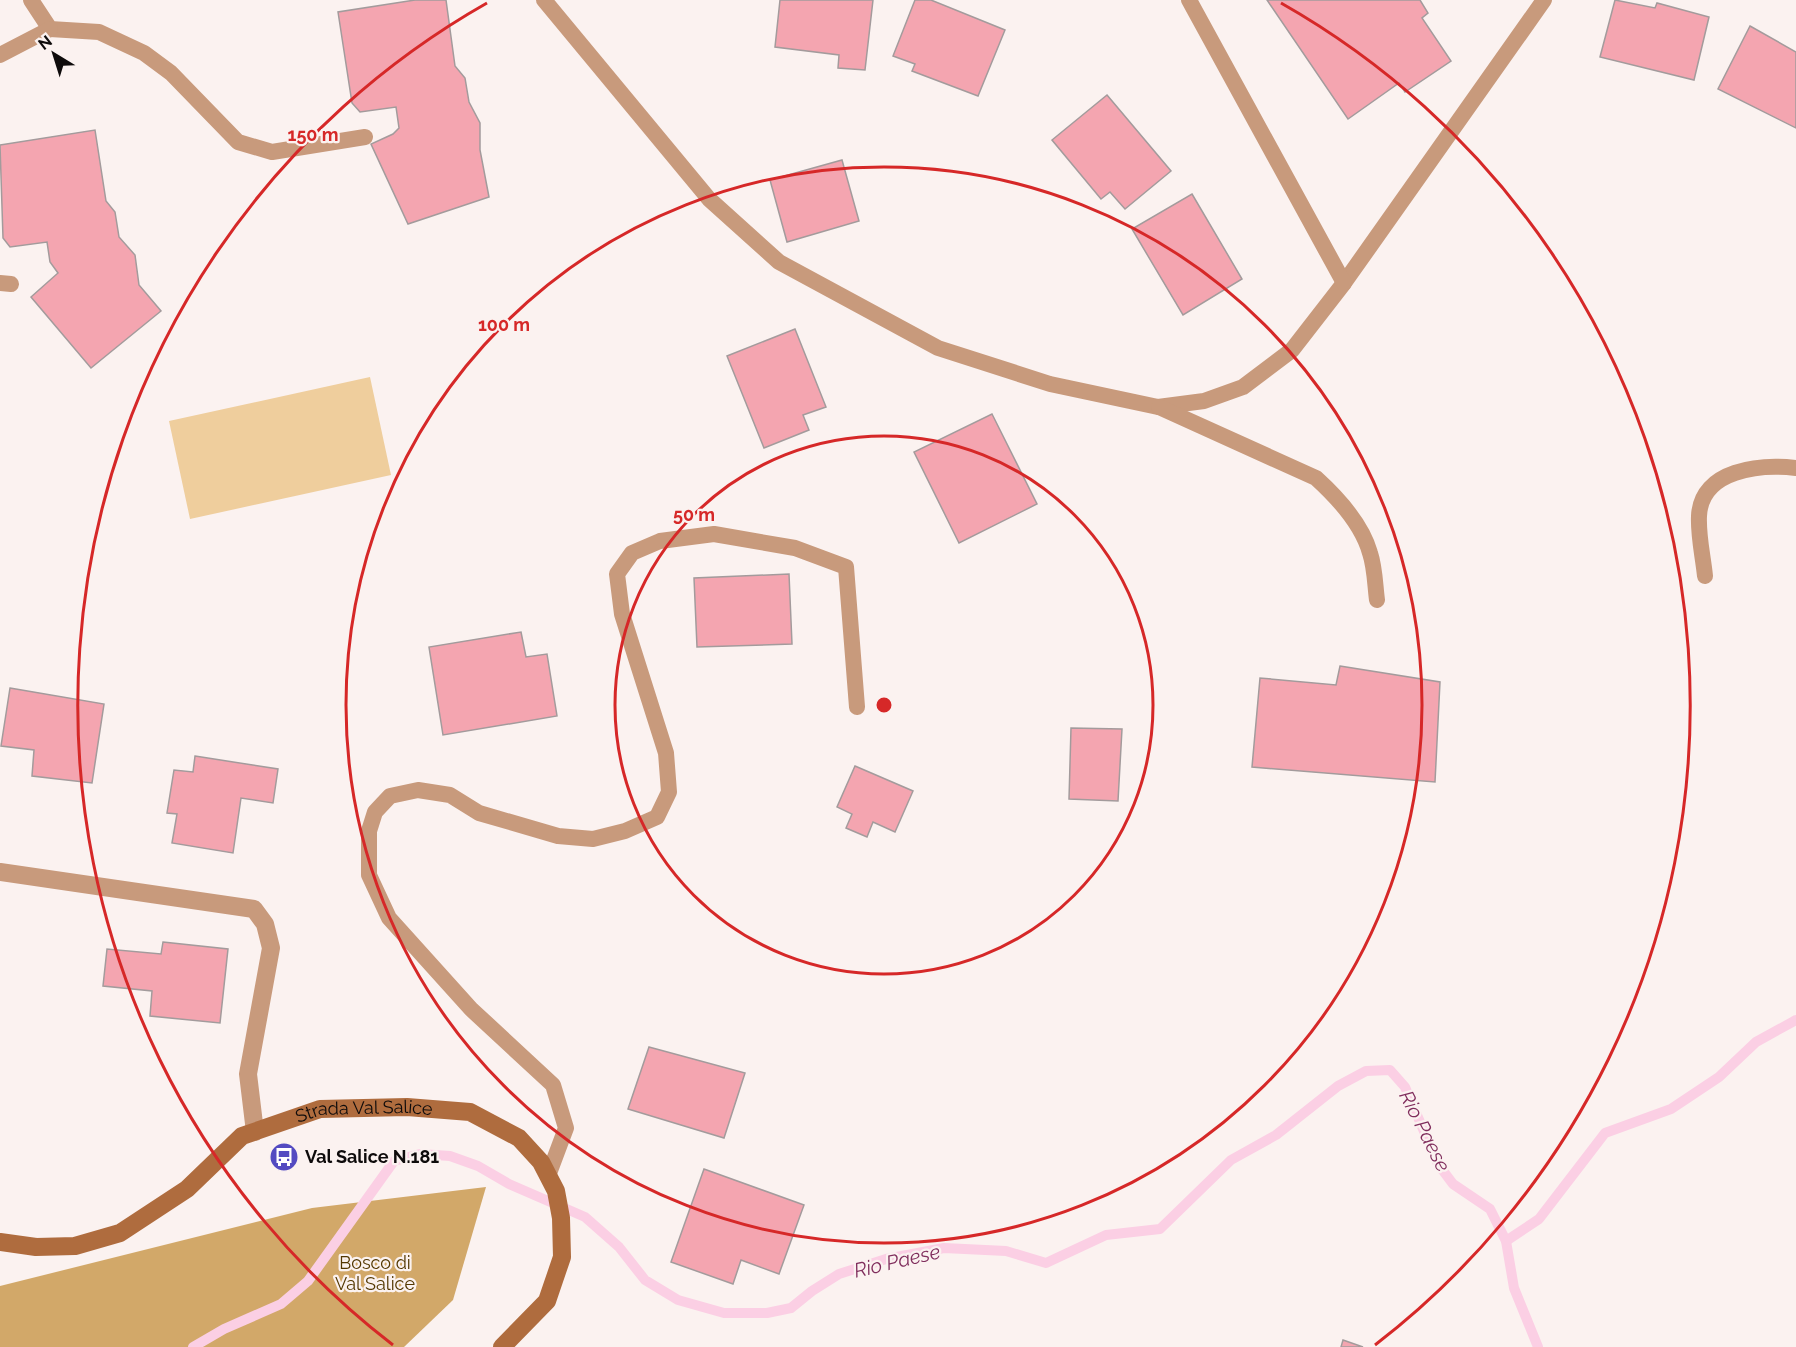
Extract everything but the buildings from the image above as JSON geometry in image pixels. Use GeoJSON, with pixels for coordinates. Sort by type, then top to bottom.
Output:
{"type":"FeatureCollection","features":[{"type":"Feature","properties":{"kind":"street"},"geometry":{"type":"LineString","coordinates":[[0,872],[254,909],[265,924],[271,948],[248,1074],[255,1132]]}},
{"type":"Feature","properties":{"kind":"street","name":"Strada Val Salice"},"geometry":{"type":"LineString","coordinates":[[0,1242],[36,1248],[75,1246],[120,1233],[187,1189],[242,1136],[320,1109],[407,1107],[470,1112],[519,1138],[541,1162],[552,1184],[561,1218],[562,1257],[547,1301],[502,1347]]}},
{"type":"Feature","properties":{"kind":"lane"},"geometry":{"type":"LineString","coordinates":[[31,0],[50,29]]}},
{"type":"Feature","properties":{"kind":"lane"},"geometry":{"type":"LineString","coordinates":[[544,0],[709,199],[779,262],[938,348],[1050,384],[1158,407],[1316,478],[1336,496],[1351,517],[1370,553],[1377,600]]}},
{"type":"Feature","properties":{"kind":"lane"},"geometry":{"type":"LineString","coordinates":[[1189,0],[1344,283]]}},
{"type":"Feature","properties":{"kind":"lane"},"geometry":{"type":"LineString","coordinates":[[1158,407],[1204,401],[1243,387],[1292,350],[1344,283],[1544,0]]}},
{"type":"Feature","properties":{"kind":"lane"},"geometry":{"type":"LineString","coordinates":[[0,55],[50,29],[99,32],[144,53],[171,73],[238,142],[272,152],[365,137]]}},
{"type":"Feature","properties":{"kind":"lane"},"geometry":{"type":"LineString","coordinates":[[1705,576],[1699,513],[1709,489],[1730,472],[1764,467],[1796,468]]}},
{"type":"Feature","properties":{"kind":"lane"},"geometry":{"type":"LineString","coordinates":[[552,1184],[566,1128],[553,1085],[471,1010],[389,918],[369,875],[369,831],[375,812],[390,796],[418,790],[450,795],[479,813],[558,836],[593,839],[625,831],[657,817],[669,792],[666,753],[622,614],[617,574],[632,553],[660,541],[714,534],[795,548],[846,567],[857,707]]}},
{"type":"Feature","properties":{"kind":"shaded area"},"geometry":{"type":"Polygon","coordinates":[[[370,377],[391,475],[190,519],[169,421],[370,377]]]}},
{"type":"Feature","properties":{"kind":"green space","name":"Bosco di Val Salice"},"geometry":{"type":"Polygon","coordinates":[[[486,1187],[453,1300],[404,1347],[0,1347],[0,1286],[312,1208],[486,1187]]]}},
{"type":"Feature","properties":{"kind":"waterway"},"geometry":{"type":"LineString","coordinates":[[1506,1241],[1539,1219],[1605,1133],[1671,1109],[1719,1077],[1756,1042],[1796,1020]]}},
{"type":"Feature","properties":{"kind":"waterway","name":"Rio Paese"},"geometry":{"type":"LineString","coordinates":[[193,1347],[224,1329],[281,1304],[308,1281],[394,1161],[420,1154],[450,1156],[478,1166],[509,1184],[585,1217],[619,1247],[645,1280],[678,1300],[724,1313],[767,1313],[791,1308],[839,1274],[886,1259],[944,1248],[1006,1251],[1046,1263],[1106,1235],[1160,1229],[1231,1160],[1276,1135],[1338,1086],[1366,1071],[1390,1070],[1405,1087],[1438,1164],[1453,1184],[1490,1209],[1506,1241],[1514,1288],[1538,1347]]}},
{"type":"Feature","properties":{"kind":"place","name":"Val Salice N.181"},"geometry":{"type":"Point","coordinates":[284,1157]}}]}
